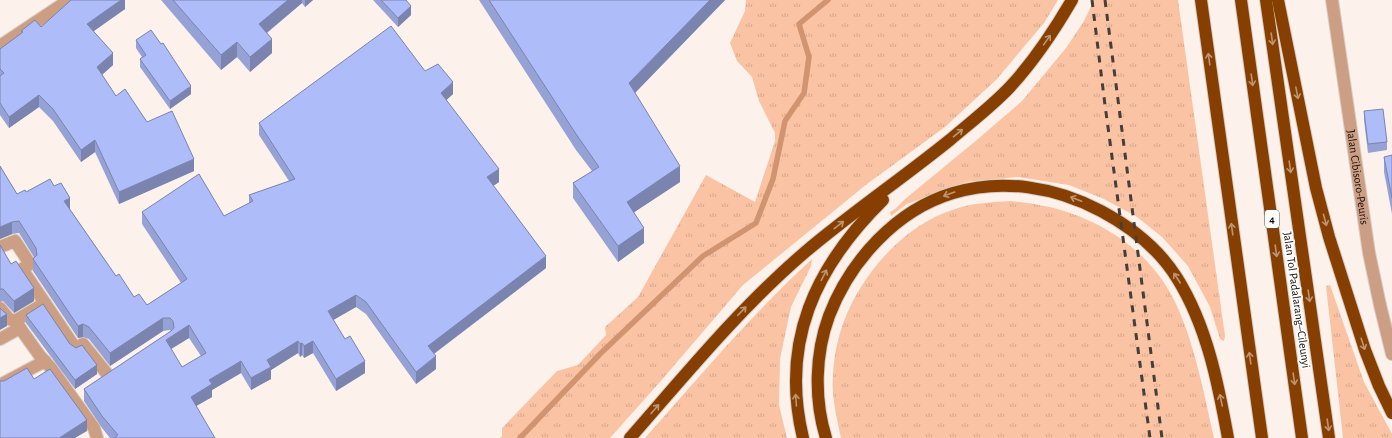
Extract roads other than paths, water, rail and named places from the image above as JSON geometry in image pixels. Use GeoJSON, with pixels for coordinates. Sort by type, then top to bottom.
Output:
{"type":"FeatureCollection","features":[{"type":"Feature","properties":{"kind":"highway"},"geometry":{"type":"LineString","coordinates":[[630,438],[732,322],[757,296],[806,252],[928,158],[1010,88],[1041,49],[1059,23],[1072,0]]}},
{"type":"Feature","properties":{"kind":"highway"},"geometry":{"type":"LineString","coordinates":[[1201,0],[1262,438]]}},
{"type":"Feature","properties":{"kind":"highway","name":"Jalan Tol Padalarang–Cileunyi"},"geometry":{"type":"LineString","coordinates":[[1241,0],[1302,438]]}},
{"type":"Feature","properties":{"kind":"highway"},"geometry":{"type":"LineString","coordinates":[[1266,0],[1330,438]]}},
{"type":"Feature","properties":{"kind":"highway"},"geometry":{"type":"LineString","coordinates":[[1278,0],[1316,188],[1329,237],[1365,350],[1379,386],[1392,413]]}},
{"type":"Feature","properties":{"kind":"highway"},"geometry":{"type":"LineString","coordinates":[[803,438],[798,415],[796,390],[799,343],[806,316],[815,293],[826,270],[856,229],[880,203],[928,158]]}},
{"type":"Feature","properties":{"kind":"highway"},"geometry":{"type":"LineString","coordinates":[[826,438],[822,424],[818,395],[822,341],[829,316],[840,291],[854,269],[872,246],[889,229],[907,215],[930,202],[952,193],[978,187],[1008,186],[1035,187],[1061,194],[1090,205],[1117,219],[1140,236],[1161,256],[1176,277],[1189,300],[1201,329],[1211,358],[1221,398],[1228,438]]}},
{"type":"Feature","properties":{"kind":"street"},"geometry":{"type":"LineString","coordinates":[[0,46],[69,0]]}},
{"type":"Feature","properties":{"kind":"street","name":"Jalan Cibisoro-Peuris"},"geometry":{"type":"LineString","coordinates":[[1332,0],[1369,252],[1392,354]]}},
{"type":"Feature","properties":{"kind":"street"},"geometry":{"type":"LineString","coordinates":[[0,247],[15,241],[30,264],[22,269],[76,349],[84,344],[108,375]]}},
{"type":"Feature","properties":{"kind":"street"},"geometry":{"type":"LineString","coordinates":[[0,339],[45,303]]}},
{"type":"Feature","properties":{"kind":"street"},"geometry":{"type":"LineString","coordinates":[[0,308],[9,319],[17,324],[44,361],[51,368],[94,428],[97,438]]}},
{"type":"Feature","properties":{"kind":"street"},"geometry":{"type":"LineString","coordinates":[[0,384],[44,361]]}},
{"type":"Feature","properties":{"kind":"street"},"geometry":{"type":"LineString","coordinates":[[96,383],[121,367]]}},
{"type":"Feature","properties":{"kind":"street"},"geometry":{"type":"LineString","coordinates":[[73,399],[84,391]]}},
{"type":"Feature","properties":{"kind":"waterway"},"geometry":{"type":"LineString","coordinates":[[520,438],[600,354],[703,256],[756,223],[773,179],[785,121],[804,93],[809,57],[799,24],[828,0]]}},
{"type":"Feature","properties":{"kind":"railway"},"geometry":{"type":"LineString","coordinates":[[1092,0],[1150,438]]}},
{"type":"Feature","properties":{"kind":"railway"},"geometry":{"type":"LineString","coordinates":[[1105,0],[1162,438]]}}]}
